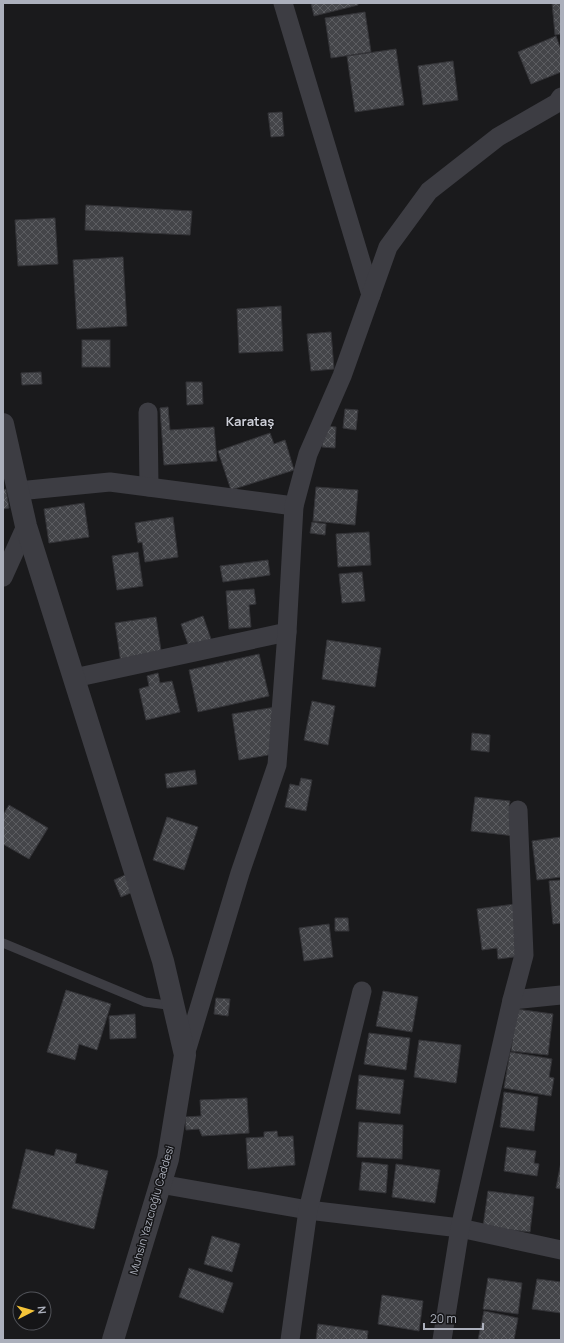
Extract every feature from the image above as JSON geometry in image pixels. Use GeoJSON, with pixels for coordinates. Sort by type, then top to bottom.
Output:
{"type":"FeatureCollection","features":[{"type":"Feature","properties":{"kind":"street"},"geometry":{"type":"LineString","coordinates":[[283,3],[371,295]]}},
{"type":"Feature","properties":{"kind":"street"},"geometry":{"type":"LineString","coordinates":[[185,1055],[240,873],[277,765],[294,506],[308,454],[342,376],[388,247],[429,191],[498,137],[560,101]]}},
{"type":"Feature","properties":{"kind":"street"},"geometry":{"type":"LineString","coordinates":[[148,412],[149,487]]}},
{"type":"Feature","properties":{"kind":"street"},"geometry":{"type":"LineString","coordinates":[[3,424],[26,526],[163,960],[185,1055]]}},
{"type":"Feature","properties":{"kind":"street"},"geometry":{"type":"LineString","coordinates":[[18,491],[110,482],[294,506]]}},
{"type":"Feature","properties":{"kind":"street"},"geometry":{"type":"LineString","coordinates":[[3,577],[26,526]]}},
{"type":"Feature","properties":{"kind":"street"},"geometry":{"type":"LineString","coordinates":[[74,678],[286,632]]}},
{"type":"Feature","properties":{"kind":"street"},"geometry":{"type":"LineString","coordinates":[[442,1340],[460,1228],[512,1000],[524,955],[518,810]]}},
{"type":"Feature","properties":{"kind":"street"},"geometry":{"type":"LineString","coordinates":[[290,1340],[308,1210],[362,991]]}},
{"type":"Feature","properties":{"kind":"street"},"geometry":{"type":"LineString","coordinates":[[512,1000],[561,994]]}},
{"type":"Feature","properties":{"kind":"street","name":"Muhsin Yazıcıoğlu Caddesi"},"geometry":{"type":"LineString","coordinates":[[118,1339],[168,1158],[185,1055]]}},
{"type":"Feature","properties":{"kind":"street"},"geometry":{"type":"LineString","coordinates":[[160,1184],[308,1210],[460,1228],[561,1250]]}},
{"type":"Feature","properties":{"kind":"lane"},"geometry":{"type":"LineString","coordinates":[[3,944],[145,1002],[174,1006]]}},
{"type":"Feature","properties":{"kind":"building"},"geometry":{"type":"Polygon","coordinates":[[[311,3],[358,3],[358,5],[314,16],[311,3]]]}},
{"type":"Feature","properties":{"kind":"building"},"geometry":{"type":"Polygon","coordinates":[[[552,3],[561,3],[561,34],[555,35],[552,3]]]}},
{"type":"Feature","properties":{"kind":"building"},"geometry":{"type":"Polygon","coordinates":[[[365,12],[371,52],[331,58],[325,18],[365,12]]]}},
{"type":"Feature","properties":{"kind":"building"},"geometry":{"type":"Polygon","coordinates":[[[556,36],[561,50],[561,72],[531,84],[518,52],[556,36]]]}},
{"type":"Feature","properties":{"kind":"building"},"geometry":{"type":"Polygon","coordinates":[[[396,49],[404,105],[355,112],[347,56],[396,49]]]}},
{"type":"Feature","properties":{"kind":"building"},"geometry":{"type":"Polygon","coordinates":[[[453,61],[458,100],[423,105],[418,66],[453,61]]]}},
{"type":"Feature","properties":{"kind":"building"},"geometry":{"type":"Polygon","coordinates":[[[282,112],[284,136],[271,137],[268,113],[282,112]]]}},
{"type":"Feature","properties":{"kind":"building"},"geometry":{"type":"Polygon","coordinates":[[[86,205],[192,211],[190,235],[85,230],[86,205]]]}},
{"type":"Feature","properties":{"kind":"building"},"geometry":{"type":"Polygon","coordinates":[[[55,218],[58,264],[18,266],[15,220],[55,218]]]}},
{"type":"Feature","properties":{"kind":"building"},"geometry":{"type":"Polygon","coordinates":[[[123,257],[127,326],[77,329],[73,260],[123,257]]]}},
{"type":"Feature","properties":{"kind":"building"},"geometry":{"type":"Polygon","coordinates":[[[281,306],[283,351],[239,353],[237,309],[281,306]]]}},
{"type":"Feature","properties":{"kind":"building"},"geometry":{"type":"Polygon","coordinates":[[[331,332],[334,369],[311,371],[307,334],[331,332]]]}},
{"type":"Feature","properties":{"kind":"building"},"geometry":{"type":"Polygon","coordinates":[[[82,340],[110,340],[110,367],[82,367],[82,340]]]}},
{"type":"Feature","properties":{"kind":"building"},"geometry":{"type":"Polygon","coordinates":[[[41,372],[42,384],[22,385],[21,373],[41,372]]]}},
{"type":"Feature","properties":{"kind":"building"},"geometry":{"type":"Polygon","coordinates":[[[186,382],[202,382],[203,404],[187,405],[186,382]]]}},
{"type":"Feature","properties":{"kind":"building"},"geometry":{"type":"Polygon","coordinates":[[[168,407],[170,430],[214,427],[217,461],[164,465],[160,408],[168,407]]]}},
{"type":"Feature","properties":{"kind":"building"},"geometry":{"type":"Polygon","coordinates":[[[345,409],[358,410],[356,430],[343,428],[345,409]]]}},
{"type":"Feature","properties":{"kind":"building"},"geometry":{"type":"Polygon","coordinates":[[[324,426],[336,427],[335,448],[322,447],[324,426]]]}},
{"type":"Feature","properties":{"kind":"building"},"geometry":{"type":"Polygon","coordinates":[[[270,433],[274,444],[285,440],[294,470],[231,490],[218,451],[270,433]]]}},
{"type":"Feature","properties":{"kind":"building"},"geometry":{"type":"Polygon","coordinates":[[[316,487],[358,490],[355,525],[313,521],[316,487]]]}},
{"type":"Feature","properties":{"kind":"building"},"geometry":{"type":"Polygon","coordinates":[[[6,489],[9,508],[3,509],[3,490],[6,489]]]}},
{"type":"Feature","properties":{"kind":"building"},"geometry":{"type":"Polygon","coordinates":[[[84,503],[89,537],[49,543],[44,509],[84,503]]]}},
{"type":"Feature","properties":{"kind":"building"},"geometry":{"type":"Polygon","coordinates":[[[173,517],[178,557],[145,562],[142,542],[138,543],[135,523],[173,517]]]}},
{"type":"Feature","properties":{"kind":"building"},"geometry":{"type":"Polygon","coordinates":[[[312,522],[326,524],[325,535],[310,533],[312,522]]]}},
{"type":"Feature","properties":{"kind":"building"},"geometry":{"type":"Polygon","coordinates":[[[369,532],[371,565],[338,567],[336,534],[369,532]]]}},
{"type":"Feature","properties":{"kind":"building"},"geometry":{"type":"Polygon","coordinates":[[[138,552],[143,586],[117,590],[112,556],[138,552]]]}},
{"type":"Feature","properties":{"kind":"building"},"geometry":{"type":"Polygon","coordinates":[[[268,560],[270,575],[223,582],[220,566],[268,560]]]}},
{"type":"Feature","properties":{"kind":"building"},"geometry":{"type":"Polygon","coordinates":[[[362,572],[365,601],[342,603],[339,574],[362,572]]]}},
{"type":"Feature","properties":{"kind":"building"},"geometry":{"type":"Polygon","coordinates":[[[254,589],[256,604],[249,605],[251,627],[229,629],[226,591],[254,589]]]}},
{"type":"Feature","properties":{"kind":"building"},"geometry":{"type":"Polygon","coordinates":[[[203,616],[211,639],[189,647],[181,624],[203,616]]]}},
{"type":"Feature","properties":{"kind":"building"},"geometry":{"type":"Polygon","coordinates":[[[156,617],[162,657],[121,663],[115,623],[156,617]]]}},
{"type":"Feature","properties":{"kind":"building"},"geometry":{"type":"Polygon","coordinates":[[[327,640],[381,648],[375,687],[322,679],[327,640]]]}},
{"type":"Feature","properties":{"kind":"building"},"geometry":{"type":"Polygon","coordinates":[[[259,654],[269,696],[198,712],[189,670],[259,654]]]}},
{"type":"Feature","properties":{"kind":"building"},"geometry":{"type":"Polygon","coordinates":[[[158,673],[160,683],[172,681],[180,712],[146,720],[139,689],[149,686],[147,676],[158,673]]]}},
{"type":"Feature","properties":{"kind":"building"},"geometry":{"type":"Polygon","coordinates":[[[312,701],[335,706],[328,745],[304,740],[312,701]]]}},
{"type":"Feature","properties":{"kind":"building"},"geometry":{"type":"Polygon","coordinates":[[[276,707],[274,754],[239,760],[232,714],[276,707]]]}},
{"type":"Feature","properties":{"kind":"building"},"geometry":{"type":"Polygon","coordinates":[[[472,733],[490,735],[489,752],[471,750],[472,733]]]}},
{"type":"Feature","properties":{"kind":"building"},"geometry":{"type":"Polygon","coordinates":[[[195,770],[197,784],[167,788],[165,774],[195,770]]]}},
{"type":"Feature","properties":{"kind":"building"},"geometry":{"type":"Polygon","coordinates":[[[301,778],[312,780],[306,811],[285,807],[290,784],[299,786],[301,778]]]}},
{"type":"Feature","properties":{"kind":"building"},"geometry":{"type":"Polygon","coordinates":[[[475,797],[510,801],[509,806],[518,806],[515,836],[471,831],[475,797]]]}},
{"type":"Feature","properties":{"kind":"building"},"geometry":{"type":"Polygon","coordinates":[[[9,805],[48,828],[29,859],[3,844],[3,815],[9,805]]]}},
{"type":"Feature","properties":{"kind":"building"},"geometry":{"type":"Polygon","coordinates":[[[167,817],[198,827],[184,870],[153,860],[167,817]]]}},
{"type":"Feature","properties":{"kind":"building"},"geometry":{"type":"Polygon","coordinates":[[[561,837],[561,877],[537,880],[532,841],[561,837]]]}},
{"type":"Feature","properties":{"kind":"building"},"geometry":{"type":"Polygon","coordinates":[[[132,872],[140,889],[121,897],[114,880],[132,872]]]}},
{"type":"Feature","properties":{"kind":"building"},"geometry":{"type":"Polygon","coordinates":[[[561,880],[561,923],[553,924],[549,881],[561,880]]]}},
{"type":"Feature","properties":{"kind":"building"},"geometry":{"type":"Polygon","coordinates":[[[515,904],[522,956],[498,959],[497,948],[482,950],[477,909],[515,904]]]}},
{"type":"Feature","properties":{"kind":"building"},"geometry":{"type":"Polygon","coordinates":[[[335,918],[348,918],[349,931],[335,931],[335,918]]]}},
{"type":"Feature","properties":{"kind":"building"},"geometry":{"type":"Polygon","coordinates":[[[329,924],[333,957],[304,961],[299,928],[329,924]]]}},
{"type":"Feature","properties":{"kind":"building"},"geometry":{"type":"Polygon","coordinates":[[[66,990],[111,1004],[97,1050],[79,1044],[75,1060],[47,1052],[66,990]]]}},
{"type":"Feature","properties":{"kind":"building"},"geometry":{"type":"Polygon","coordinates":[[[383,991],[418,997],[412,1032],[376,1026],[383,991]]]}},
{"type":"Feature","properties":{"kind":"building"},"geometry":{"type":"Polygon","coordinates":[[[216,998],[230,999],[228,1016],[214,1014],[216,998]]]}},
{"type":"Feature","properties":{"kind":"building"},"geometry":{"type":"Polygon","coordinates":[[[516,1009],[553,1014],[548,1055],[511,1051],[516,1009]]]}},
{"type":"Feature","properties":{"kind":"building"},"geometry":{"type":"Polygon","coordinates":[[[135,1014],[136,1038],[110,1039],[109,1016],[135,1014]]]}},
{"type":"Feature","properties":{"kind":"building"},"geometry":{"type":"Polygon","coordinates":[[[369,1033],[410,1038],[406,1070],[364,1064],[369,1033]]]}},
{"type":"Feature","properties":{"kind":"building"},"geometry":{"type":"Polygon","coordinates":[[[419,1040],[461,1045],[456,1083],[414,1077],[419,1040]]]}},
{"type":"Feature","properties":{"kind":"building"},"geometry":{"type":"Polygon","coordinates":[[[510,1052],[552,1059],[549,1077],[554,1078],[551,1096],[504,1088],[510,1052]]]}},
{"type":"Feature","properties":{"kind":"building"},"geometry":{"type":"Polygon","coordinates":[[[359,1075],[404,1080],[400,1114],[356,1109],[359,1075]]]}},
{"type":"Feature","properties":{"kind":"building"},"geometry":{"type":"Polygon","coordinates":[[[504,1092],[538,1097],[534,1131],[500,1127],[504,1092]]]}},
{"type":"Feature","properties":{"kind":"building"},"geometry":{"type":"Polygon","coordinates":[[[247,1098],[249,1133],[202,1136],[199,1129],[186,1130],[185,1117],[201,1116],[200,1100],[247,1098]]]}},
{"type":"Feature","properties":{"kind":"building"},"geometry":{"type":"Polygon","coordinates":[[[359,1122],[403,1125],[402,1159],[357,1157],[359,1122]]]}},
{"type":"Feature","properties":{"kind":"building"},"geometry":{"type":"Polygon","coordinates":[[[277,1131],[278,1137],[293,1136],[295,1165],[248,1169],[246,1138],[264,1137],[264,1132],[277,1131]]]}},
{"type":"Feature","properties":{"kind":"building"},"geometry":{"type":"Polygon","coordinates":[[[507,1147],[536,1151],[534,1163],[539,1164],[537,1176],[504,1171],[507,1147]]]}},
{"type":"Feature","properties":{"kind":"building"},"geometry":{"type":"Polygon","coordinates":[[[26,1149],[54,1156],[56,1149],[77,1154],[75,1163],[108,1171],[94,1229],[12,1208],[26,1149]]]}},
{"type":"Feature","properties":{"kind":"building"},"geometry":{"type":"Polygon","coordinates":[[[362,1162],[388,1165],[386,1193],[359,1190],[362,1162]]]}},
{"type":"Feature","properties":{"kind":"building"},"geometry":{"type":"Polygon","coordinates":[[[561,1162],[561,1189],[556,1188],[561,1162]]]}},
{"type":"Feature","properties":{"kind":"building"},"geometry":{"type":"Polygon","coordinates":[[[396,1164],[440,1170],[435,1203],[392,1197],[396,1164]]]}},
{"type":"Feature","properties":{"kind":"building"},"geometry":{"type":"Polygon","coordinates":[[[488,1191],[534,1197],[530,1232],[483,1227],[488,1191]]]}},
{"type":"Feature","properties":{"kind":"building"},"geometry":{"type":"Polygon","coordinates":[[[212,1236],[240,1244],[232,1272],[204,1264],[212,1236]]]}},
{"type":"Feature","properties":{"kind":"building"},"geometry":{"type":"Polygon","coordinates":[[[189,1268],[233,1283],[223,1313],[179,1297],[189,1268]]]}},
{"type":"Feature","properties":{"kind":"building"},"geometry":{"type":"Polygon","coordinates":[[[488,1278],[522,1283],[518,1314],[483,1309],[488,1278]]]}},
{"type":"Feature","properties":{"kind":"building"},"geometry":{"type":"Polygon","coordinates":[[[537,1279],[561,1282],[561,1313],[532,1309],[537,1279]]]}},
{"type":"Feature","properties":{"kind":"building"},"geometry":{"type":"Polygon","coordinates":[[[382,1295],[423,1301],[419,1331],[378,1324],[382,1295]]]}},
{"type":"Feature","properties":{"kind":"building"},"geometry":{"type":"Polygon","coordinates":[[[484,1311],[518,1318],[514,1340],[478,1340],[484,1311]]]}},
{"type":"Feature","properties":{"kind":"building"},"geometry":{"type":"Polygon","coordinates":[[[318,1324],[368,1331],[367,1340],[316,1340],[318,1324]]]}},
{"type":"Feature","properties":{"kind":"district","name":"Karataş"},"geometry":{"type":"Point","coordinates":[250,421]}}]}
